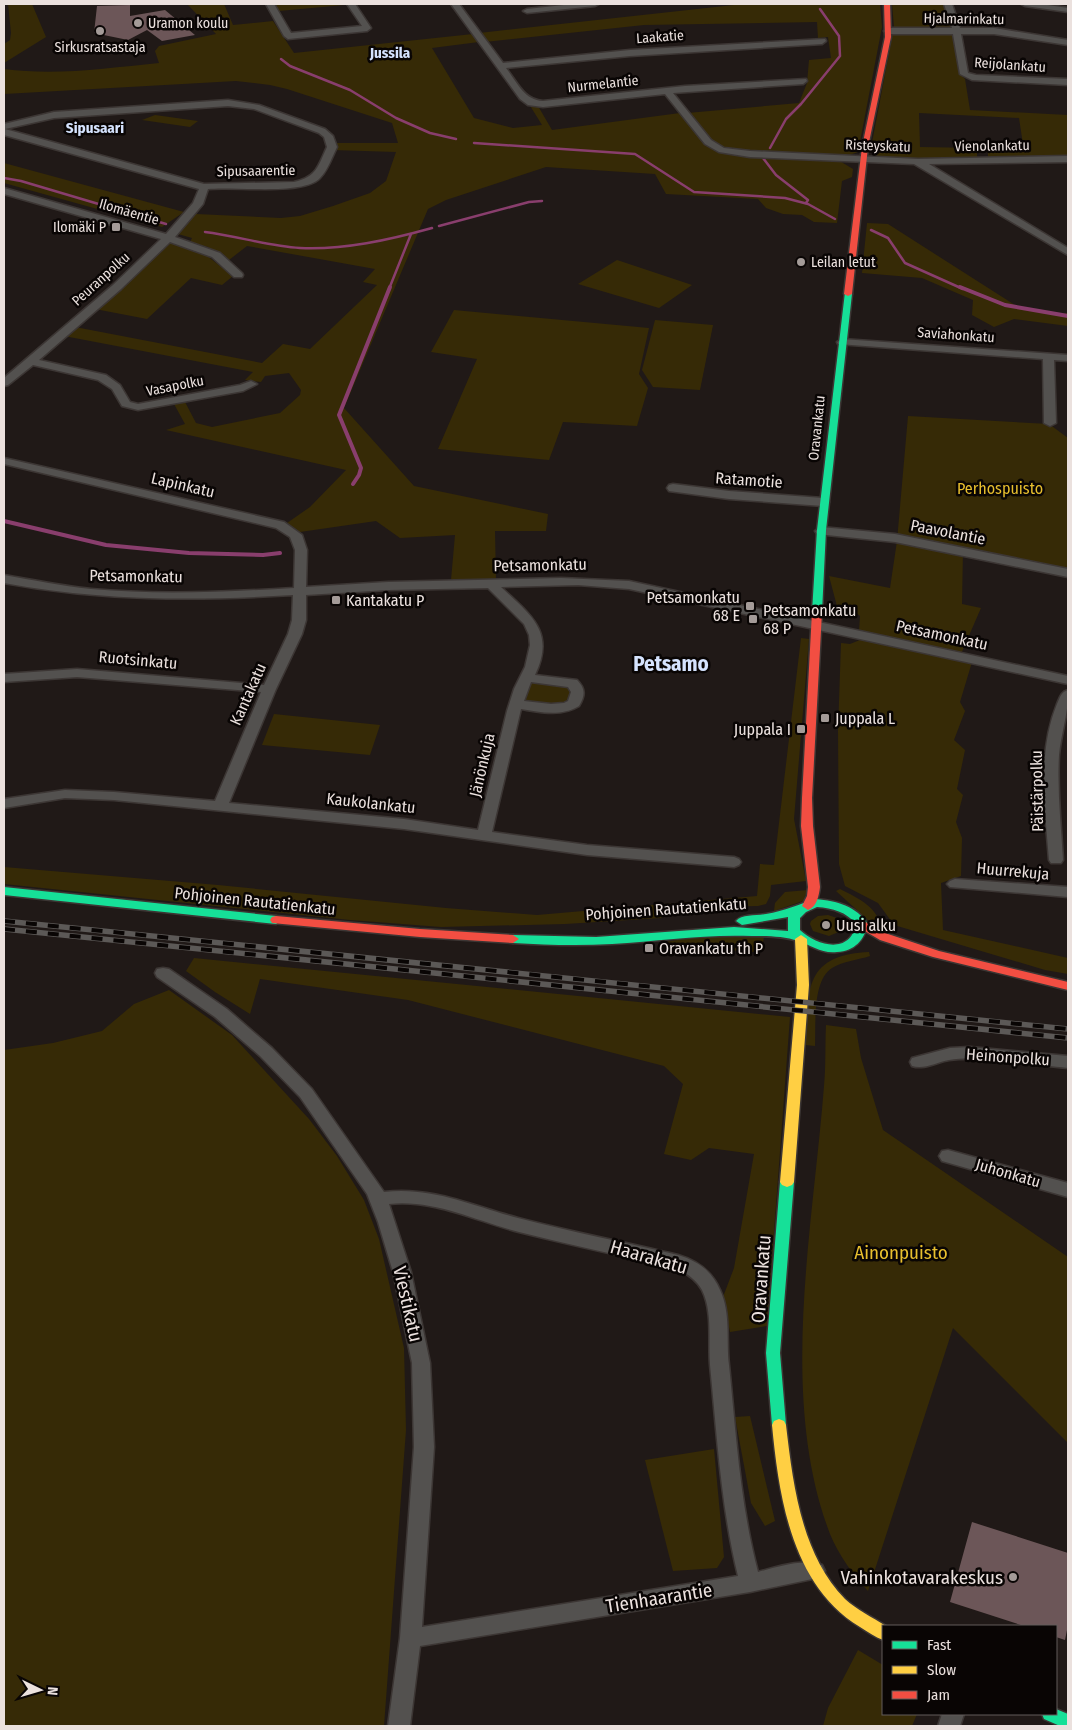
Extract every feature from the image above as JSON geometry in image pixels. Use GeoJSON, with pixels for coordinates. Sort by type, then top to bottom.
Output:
{"type":"FeatureCollection","features":[{"type":"Feature","properties":{"kind":"street"},"geometry":{"type":"LineString","coordinates":[[270,4],[288,36],[367,28]]}},
{"type":"Feature","properties":{"kind":"street"},"geometry":{"type":"LineString","coordinates":[[351,4],[373,37]]}},
{"type":"Feature","properties":{"kind":"street","name":"Nurmelantie"},"geometry":{"type":"LineString","coordinates":[[454,4],[523,98],[526,101],[537,104],[667,90],[803,82]]}},
{"type":"Feature","properties":{"kind":"street"},"geometry":{"type":"LineString","coordinates":[[527,10],[595,4]]}},
{"type":"Feature","properties":{"kind":"street","name":"Oravankatu"},"geometry":{"type":"LineString","coordinates":[[804,908],[813,896],[808,798],[817,626],[817,575],[823,502],[863,159],[888,31],[887,4]]}},
{"type":"Feature","properties":{"kind":"street","name":"Reijolankatu"},"geometry":{"type":"LineString","coordinates":[[948,4],[957,32],[964,74],[969,77],[1068,82]]}},
{"type":"Feature","properties":{"kind":"street"},"geometry":{"type":"LineString","coordinates":[[1025,4],[1068,10]]}},
{"type":"Feature","properties":{"kind":"street","name":"Hjalmarinkatu"},"geometry":{"type":"LineString","coordinates":[[888,31],[994,31],[1068,42]]}},
{"type":"Feature","properties":{"kind":"street","name":"Laakatie"},"geometry":{"type":"LineString","coordinates":[[500,66],[630,53],[822,41]]}},
{"type":"Feature","properties":{"kind":"street","name":"Risteyskatu"},"geometry":{"type":"LineString","coordinates":[[667,90],[708,142],[722,150],[750,154],[916,161],[931,168],[1068,252]]}},
{"type":"Feature","properties":{"kind":"street","name":"Sipusaarentie"},"geometry":{"type":"LineString","coordinates":[[4,127],[54,115],[228,102],[256,107],[309,125],[328,136],[332,147],[317,176],[308,182],[292,185],[224,184],[204,187],[4,132]]}},
{"type":"Feature","properties":{"kind":"street","name":"Vienolankatu"},"geometry":{"type":"LineString","coordinates":[[916,161],[1068,159]]}},
{"type":"Feature","properties":{"kind":"street","name":"Peuranpolku"},"geometry":{"type":"LineString","coordinates":[[4,383],[170,238],[189,217],[202,197],[204,187]]}},
{"type":"Feature","properties":{"kind":"street","name":"Ilomäentie"},"geometry":{"type":"LineString","coordinates":[[4,191],[170,238],[216,256],[238,275]]}},
{"type":"Feature","properties":{"kind":"street","name":"Saviahonkatu"},"geometry":{"type":"LineString","coordinates":[[842,342],[1068,358]]}},
{"type":"Feature","properties":{"kind":"street"},"geometry":{"type":"LineString","coordinates":[[1048,357],[1050,423]]}},
{"type":"Feature","properties":{"kind":"street","name":"Vasapolku"},"geometry":{"type":"LineString","coordinates":[[30,361],[102,377],[116,387],[126,404],[138,408],[243,388],[251,384]]}},
{"type":"Feature","properties":{"kind":"street","name":"Lapinkatu"},"geometry":{"type":"LineString","coordinates":[[4,461],[280,525],[296,535],[301,550],[299,593]]}},
{"type":"Feature","properties":{"kind":"street","name":"Ratamotie"},"geometry":{"type":"LineString","coordinates":[[673,488],[729,495],[823,502]]}},
{"type":"Feature","properties":{"kind":"street","name":"Paavolantie"},"geometry":{"type":"LineString","coordinates":[[821,531],[895,538],[1068,572]]}},
{"type":"Feature","properties":{"kind":"street","name":"Petsamonkatu"},"geometry":{"type":"LineString","coordinates":[[4,580],[53,589],[112,594],[204,595],[299,593],[390,586],[577,580],[629,585],[1068,680]]}},
{"type":"Feature","properties":{"kind":"street","name":"Jänönkuja"},"geometry":{"type":"LineString","coordinates":[[484,835],[519,690],[528,678],[535,654],[536,634],[532,625],[498,594],[491,584]]}},
{"type":"Feature","properties":{"kind":"street","name":"Kantakatu"},"geometry":{"type":"LineString","coordinates":[[220,806],[269,689],[295,634],[299,620],[299,593]]}},
{"type":"Feature","properties":{"kind":"street","name":"Ruotsinkatu"},"geometry":{"type":"LineString","coordinates":[[4,678],[76,672],[269,689]]}},
{"type":"Feature","properties":{"kind":"street"},"geometry":{"type":"LineString","coordinates":[[516,704],[561,708],[574,705],[577,700],[578,692],[572,683],[528,678]]}},
{"type":"Feature","properties":{"kind":"street","name":"Päistärpolku"},"geometry":{"type":"LineString","coordinates":[[1056,860],[1052,770],[1053,748],[1058,715],[1068,694]]}},
{"type":"Feature","properties":{"kind":"street","name":"Kaukolankatu"},"geometry":{"type":"LineString","coordinates":[[4,803],[65,794],[80,794],[404,824],[587,850],[734,862]]}},
{"type":"Feature","properties":{"kind":"street","name":"Oravankatu"},"geometry":{"type":"LineString","coordinates":[[812,858],[824,880]]}},
{"type":"Feature","properties":{"kind":"street","name":"Huurrekuja"},"geometry":{"type":"LineString","coordinates":[[955,884],[1068,892]]}},
{"type":"Feature","properties":{"kind":"street","name":"Pohjoinen Rautatienkatu"},"geometry":{"type":"LineString","coordinates":[[4,891],[387,931],[503,938],[599,941],[693,933],[743,932],[774,932],[800,938]]}},
{"type":"Feature","properties":{"kind":"street"},"geometry":{"type":"LineString","coordinates":[[832,894],[843,907]]}},
{"type":"Feature","properties":{"kind":"street"},"geometry":{"type":"LineString","coordinates":[[866,947],[816,946],[800,938],[794,930],[793,922],[796,914],[804,908],[825,903],[843,907],[855,914],[862,924],[884,937],[937,954],[1068,986]]}},
{"type":"Feature","properties":{"kind":"street","name":"Pohjoinen Rautatienkatu"},"geometry":{"type":"LineString","coordinates":[[503,938],[741,921],[776,916],[804,908]]}},
{"type":"Feature","properties":{"kind":"street"},"geometry":{"type":"LineString","coordinates":[[840,947],[857,939],[862,924]]}},
{"type":"Feature","properties":{"kind":"street","name":"Oravankatu"},"geometry":{"type":"LineString","coordinates":[[800,938],[803,985],[773,1353],[781,1450],[792,1507],[803,1547],[815,1571]]}},
{"type":"Feature","properties":{"kind":"street","name":"Oravankatu"},"geometry":{"type":"LineString","coordinates":[[803,985],[816,960],[840,947]]}},
{"type":"Feature","properties":{"kind":"street"},"geometry":{"type":"LineString","coordinates":[[879,948],[937,954]]}},
{"type":"Feature","properties":{"kind":"street","name":"Viestikatu"},"geometry":{"type":"LineString","coordinates":[[163,974],[221,1013],[266,1052],[299,1087],[378,1199],[402,1272],[421,1363],[424,1447],[411,1638],[399,1726]]}},
{"type":"Feature","properties":{"kind":"street","name":"Heinonpolku"},"geometry":{"type":"LineString","coordinates":[[918,1062],[950,1054],[970,1053],[1068,1062]]}},
{"type":"Feature","properties":{"kind":"street","name":"Juhonkatu"},"geometry":{"type":"LineString","coordinates":[[948,1156],[1068,1190]]}},
{"type":"Feature","properties":{"kind":"street","name":"Haarakatu"},"geometry":{"type":"LineString","coordinates":[[378,1199],[395,1195],[413,1196],[458,1205],[516,1224],[678,1262],[692,1267],[702,1276],[716,1304],[718,1358],[730,1468],[742,1555],[750,1583]]}},
{"type":"Feature","properties":{"kind":"street"},"geometry":{"type":"LineString","coordinates":[[815,1571],[839,1603],[882,1632]]}},
{"type":"Feature","properties":{"kind":"street","name":"Tienhaarantie"},"geometry":{"type":"LineString","coordinates":[[411,1638],[815,1571]]}},
{"type":"Feature","properties":{"kind":"street"},"geometry":{"type":"LineString","coordinates":[[1052,1715],[1068,1722]]}},
{"type":"Feature","properties":{"kind":"green space"},"geometry":{"type":"Polygon","coordinates":[[[8,4],[32,4],[46,37],[4,63],[4,44],[10,40],[11,33],[8,4]]]}},
{"type":"Feature","properties":{"kind":"green space"},"geometry":{"type":"Polygon","coordinates":[[[187,4],[224,4],[233,25],[273,21],[294,53],[473,34],[479,42],[432,48],[474,118],[513,128],[542,125],[529,104],[538,106],[552,130],[680,113],[705,145],[719,151],[838,160],[853,169],[852,177],[842,181],[837,223],[814,222],[802,215],[783,214],[766,208],[758,199],[666,194],[655,174],[546,167],[446,200],[428,209],[344,408],[414,486],[548,514],[546,531],[495,531],[496,579],[451,580],[455,535],[400,538],[376,521],[300,532],[287,523],[310,507],[346,470],[166,430],[185,424],[174,404],[185,402],[196,423],[212,427],[280,413],[300,395],[301,390],[289,373],[265,376],[261,382],[245,380],[253,372],[64,336],[75,327],[262,363],[283,344],[310,349],[377,285],[363,282],[375,269],[247,246],[229,260],[208,247],[190,242],[192,238],[178,234],[196,214],[281,218],[300,216],[370,193],[386,181],[396,152],[332,150],[334,143],[398,143],[392,123],[287,89],[236,81],[4,94],[4,69],[43,72],[159,63],[155,51],[159,46],[216,34],[187,4]]]}},
{"type":"Feature","properties":{"kind":"green space"},"geometry":{"type":"Polygon","coordinates":[[[275,4],[344,4],[344,5],[279,11],[275,4]]]}},
{"type":"Feature","properties":{"kind":"green space"},"geometry":{"type":"Polygon","coordinates":[[[743,4],[880,4],[882,27],[858,152],[847,156],[735,150],[719,146],[687,113],[799,103],[807,83],[809,60],[831,58],[828,37],[818,38],[817,22],[644,25],[485,42],[479,33],[743,4]]]}},
{"type":"Feature","properties":{"kind":"green space"},"geometry":{"type":"Polygon","coordinates":[[[892,4],[945,4],[954,37],[960,74],[965,79],[970,110],[1068,115],[1068,158],[988,158],[988,148],[1024,151],[1019,118],[919,113],[920,147],[977,148],[977,158],[885,158],[874,155],[871,148],[894,27],[892,4]]]}},
{"type":"Feature","properties":{"kind":"green space"},"geometry":{"type":"Polygon","coordinates":[[[155,115],[198,121],[190,127],[142,120],[155,115]]]}},
{"type":"Feature","properties":{"kind":"green space"},"geometry":{"type":"Polygon","coordinates":[[[4,163],[184,212],[162,227],[4,183],[4,163]]]}},
{"type":"Feature","properties":{"kind":"green space"},"geometry":{"type":"Polygon","coordinates":[[[867,223],[888,224],[1021,309],[1056,314],[1068,313],[1068,326],[1014,319],[994,327],[972,315],[973,300],[922,278],[862,273],[867,223]]]}},
{"type":"Feature","properties":{"kind":"green space"},"geometry":{"type":"Polygon","coordinates":[[[169,242],[202,252],[233,276],[222,285],[191,278],[147,319],[95,309],[169,242]]]}},
{"type":"Feature","properties":{"kind":"green space"},"geometry":{"type":"Polygon","coordinates":[[[617,260],[692,285],[659,308],[578,284],[617,260]]]}},
{"type":"Feature","properties":{"kind":"green space"},"geometry":{"type":"Polygon","coordinates":[[[454,310],[649,328],[639,374],[648,388],[637,426],[563,422],[549,460],[438,449],[477,359],[431,352],[454,310]]]}},
{"type":"Feature","properties":{"kind":"green space"},"geometry":{"type":"Polygon","coordinates":[[[655,320],[713,325],[700,390],[653,387],[642,370],[655,320]]]}},
{"type":"Feature","properties":{"kind":"green space","name":"Perhospuisto"},"geometry":{"type":"Polygon","coordinates":[[[908,416],[1049,424],[1068,438],[1068,571],[963,550],[962,604],[981,608],[961,654],[859,631],[860,616],[853,610],[838,610],[829,576],[890,588],[897,541],[908,416]]]}},
{"type":"Feature","properties":{"kind":"green space"},"geometry":{"type":"Polygon","coordinates":[[[801,638],[809,639],[794,819],[806,881],[771,885],[770,896],[766,904],[758,906],[673,908],[661,918],[565,924],[441,927],[350,920],[4,884],[4,867],[537,915],[757,896],[760,864],[774,865],[801,638]]]}},
{"type":"Feature","properties":{"kind":"green space"},"geometry":{"type":"Polygon","coordinates":[[[860,640],[972,662],[960,702],[965,711],[954,740],[965,750],[957,789],[963,795],[956,822],[962,838],[961,876],[941,883],[943,930],[1068,958],[1068,974],[1045,970],[894,925],[878,903],[845,886],[839,864],[838,731],[841,643],[850,644],[860,640]]]}},
{"type":"Feature","properties":{"kind":"green space"},"geometry":{"type":"Polygon","coordinates":[[[536,682],[569,686],[570,696],[565,702],[554,704],[531,702],[521,698],[527,684],[536,682]]]}},
{"type":"Feature","properties":{"kind":"green space"},"geometry":{"type":"Polygon","coordinates":[[[274,714],[380,725],[370,755],[262,745],[274,714]]]}},
{"type":"Feature","properties":{"kind":"green space"},"geometry":{"type":"Polygon","coordinates":[[[840,889],[861,900],[873,910],[880,924],[881,932],[836,891],[840,889]]]}},
{"type":"Feature","properties":{"kind":"green space"},"geometry":{"type":"Polygon","coordinates":[[[808,890],[803,901],[774,911],[775,903],[785,892],[808,890]]]}},
{"type":"Feature","properties":{"kind":"green space"},"geometry":{"type":"Polygon","coordinates":[[[828,915],[837,918],[842,924],[841,931],[829,936],[813,931],[810,924],[811,921],[818,916],[828,915]]]}},
{"type":"Feature","properties":{"kind":"green space"},"geometry":{"type":"Polygon","coordinates":[[[701,936],[764,937],[762,948],[753,952],[666,945],[665,942],[701,936]]]}},
{"type":"Feature","properties":{"kind":"green space"},"geometry":{"type":"Polygon","coordinates":[[[869,952],[870,956],[841,964],[832,968],[826,974],[821,983],[816,1004],[815,1046],[805,1045],[809,993],[813,980],[820,969],[831,960],[847,955],[869,952]]]}},
{"type":"Feature","properties":{"kind":"green space"},"geometry":{"type":"Polygon","coordinates":[[[194,958],[790,1017],[767,1326],[730,1332],[723,1297],[734,1268],[754,1154],[709,1148],[691,1160],[664,1154],[683,1084],[664,1066],[408,1000],[260,979],[250,1014],[186,971],[194,958]]]}},
{"type":"Feature","properties":{"kind":"green space"},"geometry":{"type":"Polygon","coordinates":[[[169,990],[232,1035],[309,1119],[337,1156],[364,1200],[379,1239],[404,1348],[406,1430],[384,1726],[4,1726],[4,1050],[53,1043],[102,1031],[134,1004],[169,990]]]}},
{"type":"Feature","properties":{"kind":"green space","name":"Ainonpuisto"},"geometry":{"type":"Polygon","coordinates":[[[826,1025],[856,1029],[861,1058],[883,1130],[1068,1257],[1068,1443],[953,1328],[868,1591],[846,1564],[830,1534],[814,1481],[806,1426],[802,1370],[803,1312],[825,1078],[826,1025]]]}},
{"type":"Feature","properties":{"kind":"green space"},"geometry":{"type":"Polygon","coordinates":[[[750,1416],[775,1521],[765,1526],[751,1503],[735,1417],[750,1416]]]}},
{"type":"Feature","properties":{"kind":"green space"},"geometry":{"type":"Polygon","coordinates":[[[714,1449],[724,1557],[717,1568],[673,1571],[645,1460],[714,1449]]]}},
{"type":"Feature","properties":{"kind":"green space"},"geometry":{"type":"Polygon","coordinates":[[[858,1650],[882,1664],[882,1715],[917,1715],[912,1726],[823,1726],[828,1708],[858,1650]]]}},
{"type":"Feature","properties":{"kind":"building","name":"Uramon koulu"},"geometry":{"type":"Polygon","coordinates":[[[130,5],[130,16],[165,10],[195,35],[162,41],[147,30],[128,40],[94,33],[97,6],[130,5]]]}},
{"type":"Feature","properties":{"kind":"building","name":"Vahinkotavarakeskus"},"geometry":{"type":"Polygon","coordinates":[[[972,1522],[1068,1553],[1068,1625],[1065,1640],[1057,1637],[1057,1625],[1021,1625],[950,1602],[972,1522]]]}},
{"type":"Feature","properties":{"kind":"waterway"},"geometry":{"type":"LineString","coordinates":[[770,148],[786,119],[801,104],[840,56],[839,36],[820,9]]}},
{"type":"Feature","properties":{"kind":"waterway"},"geometry":{"type":"LineString","coordinates":[[281,59],[290,66],[350,90],[396,118],[430,133],[456,139]]}},
{"type":"Feature","properties":{"kind":"waterway"},"geometry":{"type":"LineString","coordinates":[[474,143],[635,154],[694,192],[785,198],[808,204],[835,219]]}},
{"type":"Feature","properties":{"kind":"waterway"},"geometry":{"type":"LineString","coordinates":[[763,158],[776,175],[808,200],[806,203]]}},
{"type":"Feature","properties":{"kind":"waterway"},"geometry":{"type":"LineString","coordinates":[[4,178],[21,181],[166,224]]}},
{"type":"Feature","properties":{"kind":"waterway"},"geometry":{"type":"LineString","coordinates":[[439,226],[529,202],[542,201]]}},
{"type":"Feature","properties":{"kind":"waterway"},"geometry":{"type":"LineString","coordinates":[[205,232],[276,245],[317,248],[350,246],[432,228]]}},
{"type":"Feature","properties":{"kind":"waterway"},"geometry":{"type":"LineString","coordinates":[[871,230],[888,238],[905,263],[963,289]]}},
{"type":"Feature","properties":{"kind":"waterway"},"geometry":{"type":"LineString","coordinates":[[389,289],[411,234]]}},
{"type":"Feature","properties":{"kind":"waterway"},"geometry":{"type":"LineString","coordinates":[[353,484],[361,468],[339,415],[390,287]]}},
{"type":"Feature","properties":{"kind":"waterway"},"geometry":{"type":"LineString","coordinates":[[960,287],[1005,305],[1068,316]]}},
{"type":"Feature","properties":{"kind":"waterway"},"geometry":{"type":"LineString","coordinates":[[4,521],[106,545],[189,553],[263,555],[280,553]]}},
{"type":"Feature","properties":{"kind":"railway"},"geometry":{"type":"LineString","coordinates":[[4,921],[1068,1029]]}},
{"type":"Feature","properties":{"kind":"railway"},"geometry":{"type":"LineString","coordinates":[[4,929],[1068,1038]]}},
{"type":"Feature","properties":{"kind":"traffic: fast"},"geometry":{"type":"LineString","coordinates":[[817,612],[821,530],[848,294]]}},
{"type":"Feature","properties":{"kind":"traffic: fast"},"geometry":{"type":"LineString","coordinates":[[4,891],[276,920]]}},
{"type":"Feature","properties":{"kind":"traffic: fast"},"geometry":{"type":"LineString","coordinates":[[816,903],[830,904],[853,914],[862,924],[860,934],[846,947],[837,948],[818,946],[800,937],[794,931],[794,917],[802,909],[816,903]]}},
{"type":"Feature","properties":{"kind":"traffic: fast"},"geometry":{"type":"LineString","coordinates":[[742,921],[767,918],[801,910]]}},
{"type":"Feature","properties":{"kind":"traffic: fast"},"geometry":{"type":"LineString","coordinates":[[513,939],[596,941],[734,931],[777,933],[799,937]]}},
{"type":"Feature","properties":{"kind":"traffic: fast"},"geometry":{"type":"LineString","coordinates":[[779,1425],[773,1353],[787,1182]]}},
{"type":"Feature","properties":{"kind":"traffic: fast"},"geometry":{"type":"LineString","coordinates":[[1052,1715],[1068,1722]]}},
{"type":"Feature","properties":{"kind":"traffic: slow"},"geometry":{"type":"LineString","coordinates":[[787,1182],[803,985],[801,939]]}},
{"type":"Feature","properties":{"kind":"traffic: slow"},"geometry":{"type":"LineString","coordinates":[[779,1425],[789,1496],[803,1544],[813,1566],[825,1586],[839,1603],[882,1632]]}},
{"type":"Feature","properties":{"kind":"traffic: jam"},"geometry":{"type":"LineString","coordinates":[[848,294],[865,147],[888,37],[887,4]]}},
{"type":"Feature","properties":{"kind":"traffic: jam"},"geometry":{"type":"LineString","coordinates":[[808,906],[813,896],[814,887],[807,826],[807,798],[817,612]]}},
{"type":"Feature","properties":{"kind":"traffic: jam"},"geometry":{"type":"LineString","coordinates":[[276,920],[513,939]]}},
{"type":"Feature","properties":{"kind":"traffic: jam"},"geometry":{"type":"LineString","coordinates":[[862,924],[884,937],[937,954],[1068,986]]}},
{"type":"Feature","properties":{"kind":"place","name":"Uramon koulu"},"geometry":{"type":"Point","coordinates":[138,23]}},
{"type":"Feature","properties":{"kind":"place","name":"Sirkusratsastaja"},"geometry":{"type":"Point","coordinates":[100,31]}},
{"type":"Feature","properties":{"kind":"place","name":"Ilomäki P"},"geometry":{"type":"Point","coordinates":[116,227]}},
{"type":"Feature","properties":{"kind":"place","name":"Leilan letut"},"geometry":{"type":"Point","coordinates":[801,262]}},
{"type":"Feature","properties":{"kind":"place","name":"Kantakatu P"},"geometry":{"type":"Point","coordinates":[336,600]}},
{"type":"Feature","properties":{"kind":"place","name":"Petsamonkatu 68 E"},"geometry":{"type":"Point","coordinates":[750,606]}},
{"type":"Feature","properties":{"kind":"place","name":"Petsamonkatu 68 P"},"geometry":{"type":"Point","coordinates":[753,619]}},
{"type":"Feature","properties":{"kind":"place","name":"Juppala L"},"geometry":{"type":"Point","coordinates":[825,718]}},
{"type":"Feature","properties":{"kind":"place","name":"Juppala I"},"geometry":{"type":"Point","coordinates":[801,729]}},
{"type":"Feature","properties":{"kind":"place","name":"Uusi alku"},"geometry":{"type":"Point","coordinates":[826,925]}},
{"type":"Feature","properties":{"kind":"place","name":"Oravankatu th P"},"geometry":{"type":"Point","coordinates":[649,948]}},
{"type":"Feature","properties":{"kind":"place","name":"Vahinkotavarakeskus"},"geometry":{"type":"Point","coordinates":[1013,1577]}},
{"type":"Feature","properties":{"kind":"district","name":"Jussila"},"geometry":{"type":"Point","coordinates":[390,53]}},
{"type":"Feature","properties":{"kind":"district","name":"Sipusaari"},"geometry":{"type":"Point","coordinates":[95,128]}},
{"type":"Feature","properties":{"kind":"district","name":"Petsamo"},"geometry":{"type":"Point","coordinates":[671,664]}}]}
